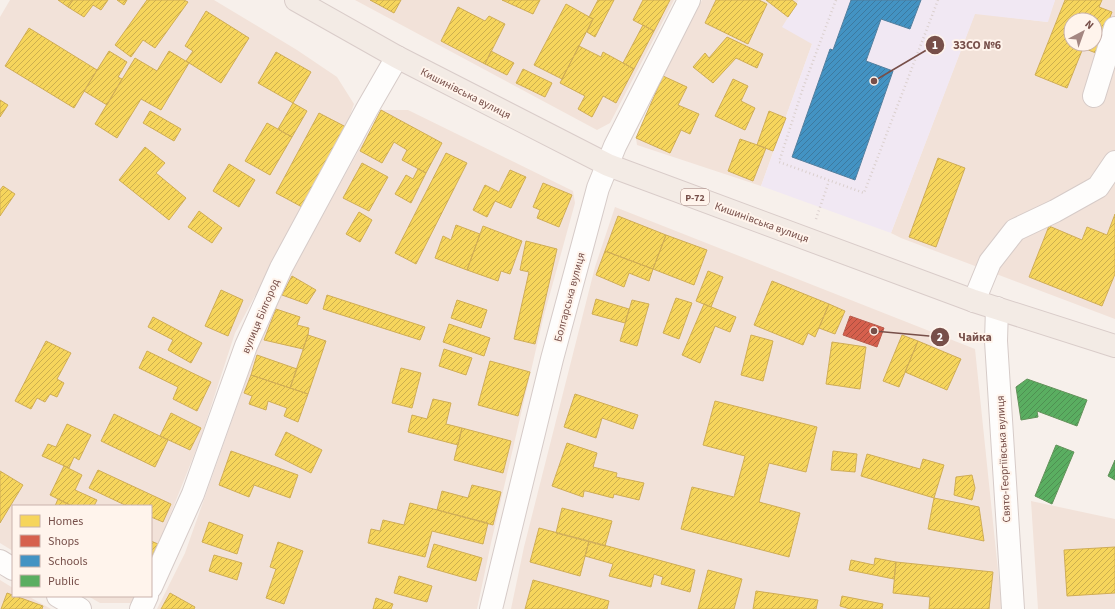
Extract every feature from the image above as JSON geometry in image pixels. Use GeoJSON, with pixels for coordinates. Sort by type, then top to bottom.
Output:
{"type":"FeatureCollection","features":[{"type":"Feature","properties":{"kind":"main road","name":"Кишинівська вулиця"},"geometry":{"type":"LineString","coordinates":[[296,0],[397,57],[608,165],[974,301],[1115,346]]}},
{"type":"Feature","properties":{"kind":"street","name":"Болгарська вулиця"},"geometry":{"type":"LineString","coordinates":[[491,609],[552,359],[598,188],[619,139],[688,0]]}},
{"type":"Feature","properties":{"kind":"street"},"geometry":{"type":"LineString","coordinates":[[1094,96],[1115,28]]}},
{"type":"Feature","properties":{"kind":"street","name":"вулиця Білгород"},"geometry":{"type":"LineString","coordinates":[[152,586],[193,494],[246,346],[281,268],[367,109],[397,57]]}},
{"type":"Feature","properties":{"kind":"street"},"geometry":{"type":"LineString","coordinates":[[974,301],[990,262],[1015,230],[1055,211],[1098,187],[1115,162]]}},
{"type":"Feature","properties":{"kind":"street","name":"Свято-Георгіївська вулиця"},"geometry":{"type":"LineString","coordinates":[[997,308],[996,341],[1013,609]]}},
{"type":"Feature","properties":{"kind":"street"},"geometry":{"type":"LineString","coordinates":[[0,561],[12,568]]}},
{"type":"Feature","properties":{"kind":"street"},"geometry":{"type":"LineString","coordinates":[[60,597],[80,609]]}},
{"type":"Feature","properties":{"kind":"street"},"geometry":{"type":"LineString","coordinates":[[141,609],[147,597]]}},
{"type":"Feature","properties":{"kind":"path"},"geometry":{"type":"LineString","coordinates":[[836,0],[803,88],[779,162],[864,193],[938,0]]}},
{"type":"Feature","properties":{"kind":"path"},"geometry":{"type":"LineString","coordinates":[[816,219],[829,181]]}},
{"type":"Feature","properties":{"kind":"shaded area"},"geometry":{"type":"Polygon","coordinates":[[[10,0],[214,0],[297,50],[337,77],[354,104],[346,127],[235,333],[200,440],[152,560],[152,505],[12,505],[12,550],[0,543],[0,17],[10,0]]]}},
{"type":"Feature","properties":{"kind":"shaded area"},"geometry":{"type":"Polygon","coordinates":[[[355,0],[674,0],[610,123],[597,130],[355,0]]]}},
{"type":"Feature","properties":{"kind":"shaded area"},"geometry":{"type":"Polygon","coordinates":[[[702,0],[799,0],[797,4],[812,44],[761,186],[637,145],[636,138],[663,76],[702,0]]]}},
{"type":"Feature","properties":{"kind":"shaded area"},"geometry":{"type":"Polygon","coordinates":[[[799,0],[1055,0],[1048,22],[975,14],[891,233],[761,186],[812,44],[782,27],[799,0]]]}},
{"type":"Feature","properties":{"kind":"shaded area"},"geometry":{"type":"Polygon","coordinates":[[[1055,0],[1115,0],[1115,319],[891,233],[975,13],[1047,22],[1055,0]]]}},
{"type":"Feature","properties":{"kind":"shaded area"},"geometry":{"type":"Polygon","coordinates":[[[381,110],[408,110],[573,191],[575,203],[543,319],[477,609],[157,609],[185,553],[263,333],[288,278],[381,110]]]}},
{"type":"Feature","properties":{"kind":"shaded area"},"geometry":{"type":"Polygon","coordinates":[[[615,207],[975,349],[1002,609],[511,609],[524,547],[595,267],[615,207]]]}},
{"type":"Feature","properties":{"kind":"shaded area"},"geometry":{"type":"Polygon","coordinates":[[[1031,501],[1115,519],[1115,609],[1038,609],[1031,501]]]}},
{"type":"Feature","properties":{"kind":"shaded area"},"geometry":{"type":"Polygon","coordinates":[[[0,580],[12,587],[12,597],[30,597],[51,609],[0,609],[0,580]]]}},
{"type":"Feature","properties":{"kind":"shaded area"},"geometry":{"type":"Polygon","coordinates":[[[90,597],[136,597],[133,603],[100,603],[90,597]]]}},
{"type":"Feature","properties":{"kind":"building: Homes"},"geometry":{"type":"Polygon","coordinates":[[[58,0],[73,0],[68,7],[58,0]]]}},
{"type":"Feature","properties":{"kind":"building: Homes"},"geometry":{"type":"Polygon","coordinates":[[[73,0],[108,0],[101,10],[93,5],[84,17],[68,7],[73,0]]]}},
{"type":"Feature","properties":{"kind":"building: Homes"},"geometry":{"type":"Polygon","coordinates":[[[117,0],[127,0],[124,5],[117,0]]]}},
{"type":"Feature","properties":{"kind":"building: Homes"},"geometry":{"type":"Polygon","coordinates":[[[147,0],[184,0],[188,2],[155,48],[143,40],[131,57],[115,45],[147,0]]]}},
{"type":"Feature","properties":{"kind":"building: Homes"},"geometry":{"type":"Polygon","coordinates":[[[370,0],[401,0],[394,13],[370,0]]]}},
{"type":"Feature","properties":{"kind":"building: Homes"},"geometry":{"type":"Polygon","coordinates":[[[502,0],[540,0],[533,14],[502,0]]]}},
{"type":"Feature","properties":{"kind":"building: Homes"},"geometry":{"type":"Polygon","coordinates":[[[598,0],[614,0],[595,37],[587,32],[593,19],[589,17],[598,0]]]}},
{"type":"Feature","properties":{"kind":"building: Homes"},"geometry":{"type":"Polygon","coordinates":[[[643,0],[670,0],[654,31],[633,20],[643,0]]]}},
{"type":"Feature","properties":{"kind":"building: Homes"},"geometry":{"type":"Polygon","coordinates":[[[716,0],[759,0],[767,4],[748,44],[705,23],[716,0]]]}},
{"type":"Feature","properties":{"kind":"building: Homes"},"geometry":{"type":"Polygon","coordinates":[[[766,0],[792,0],[797,4],[788,17],[766,0]]]}},
{"type":"Feature","properties":{"kind":"building: Homes"},"geometry":{"type":"Polygon","coordinates":[[[1065,0],[1102,0],[1099,7],[1112,12],[1103,35],[1103,12],[1063,12],[1063,52],[1081,52],[1067,88],[1035,75],[1065,0]]]}},
{"type":"Feature","properties":{"kind":"building: Homes"},"geometry":{"type":"Polygon","coordinates":[[[566,4],[593,19],[562,79],[534,65],[566,4]]]}},
{"type":"Feature","properties":{"kind":"building: Homes"},"geometry":{"type":"Polygon","coordinates":[[[458,7],[485,21],[489,16],[505,24],[485,64],[441,41],[458,7]]]}},
{"type":"Feature","properties":{"kind":"building: Homes"},"geometry":{"type":"Polygon","coordinates":[[[206,11],[249,38],[221,83],[186,61],[193,51],[185,46],[206,11]]]}},
{"type":"Feature","properties":{"kind":"building: Homes"},"geometry":{"type":"Polygon","coordinates":[[[643,25],[654,31],[634,69],[623,63],[643,25]]]}},
{"type":"Feature","properties":{"kind":"building: Homes"},"geometry":{"type":"Polygon","coordinates":[[[29,28],[97,70],[74,108],[5,66],[29,28]]]}},
{"type":"Feature","properties":{"kind":"building: Homes"},"geometry":{"type":"Polygon","coordinates":[[[727,37],[763,54],[757,68],[736,58],[713,83],[693,67],[705,53],[709,58],[727,37]]]}},
{"type":"Feature","properties":{"kind":"building: Homes"},"geometry":{"type":"Polygon","coordinates":[[[579,46],[601,57],[603,52],[634,69],[616,103],[603,96],[592,117],[578,109],[585,96],[560,83],[579,46]]]}},
{"type":"Feature","properties":{"kind":"building: Homes"},"geometry":{"type":"Polygon","coordinates":[[[109,51],[127,62],[118,77],[122,79],[107,105],[84,91],[109,51]]]}},
{"type":"Feature","properties":{"kind":"building: Homes"},"geometry":{"type":"Polygon","coordinates":[[[169,51],[189,63],[161,110],[141,99],[117,138],[95,124],[135,58],[157,71],[169,51]]]}},
{"type":"Feature","properties":{"kind":"building: Homes"},"geometry":{"type":"Polygon","coordinates":[[[491,51],[514,63],[507,75],[485,64],[491,51]]]}},
{"type":"Feature","properties":{"kind":"building: Homes"},"geometry":{"type":"Polygon","coordinates":[[[276,52],[311,72],[293,103],[258,83],[276,52]]]}},
{"type":"Feature","properties":{"kind":"building: Homes"},"geometry":{"type":"Polygon","coordinates":[[[523,69],[552,83],[545,97],[516,83],[523,69]]]}},
{"type":"Feature","properties":{"kind":"building: Homes"},"geometry":{"type":"Polygon","coordinates":[[[663,76],[687,87],[678,105],[699,114],[690,134],[681,130],[670,153],[636,138],[663,76]]]}},
{"type":"Feature","properties":{"kind":"building: Homes"},"geometry":{"type":"Polygon","coordinates":[[[733,79],[748,86],[741,101],[755,108],[745,130],[715,116],[733,79]]]}},
{"type":"Feature","properties":{"kind":"building: Homes"},"geometry":{"type":"Polygon","coordinates":[[[0,100],[8,105],[0,117],[0,100]]]}},
{"type":"Feature","properties":{"kind":"building: Homes"},"geometry":{"type":"Polygon","coordinates":[[[293,103],[307,111],[292,137],[278,129],[293,103]]]}},
{"type":"Feature","properties":{"kind":"building: Homes"},"geometry":{"type":"Polygon","coordinates":[[[381,110],[442,143],[426,173],[402,160],[407,150],[394,142],[382,163],[360,151],[381,110]]]}},
{"type":"Feature","properties":{"kind":"building: Homes"},"geometry":{"type":"Polygon","coordinates":[[[150,111],[181,129],[174,141],[143,123],[150,111]]]}},
{"type":"Feature","properties":{"kind":"building: Homes"},"geometry":{"type":"Polygon","coordinates":[[[769,111],[786,118],[773,151],[757,145],[769,111]]]}},
{"type":"Feature","properties":{"kind":"building: Homes"},"geometry":{"type":"Polygon","coordinates":[[[319,113],[346,127],[302,207],[276,193],[319,113]]]}},
{"type":"Feature","properties":{"kind":"building: Homes"},"geometry":{"type":"Polygon","coordinates":[[[267,123],[292,137],[270,175],[245,161],[267,123]]]}},
{"type":"Feature","properties":{"kind":"building: Homes"},"geometry":{"type":"Polygon","coordinates":[[[740,139],[766,148],[753,181],[728,171],[740,139]]]}},
{"type":"Feature","properties":{"kind":"building: Homes"},"geometry":{"type":"Polygon","coordinates":[[[145,147],[165,163],[156,173],[186,198],[169,220],[119,180],[145,147]]]}},
{"type":"Feature","properties":{"kind":"building: Homes"},"geometry":{"type":"Polygon","coordinates":[[[446,153],[467,163],[416,264],[395,253],[446,153]]]}},
{"type":"Feature","properties":{"kind":"building: Homes"},"geometry":{"type":"Polygon","coordinates":[[[938,158],[965,168],[936,247],[909,237],[938,158]]]}},
{"type":"Feature","properties":{"kind":"building: Homes"},"geometry":{"type":"Polygon","coordinates":[[[362,163],[388,177],[369,211],[343,198],[362,163]]]}},
{"type":"Feature","properties":{"kind":"building: Homes"},"geometry":{"type":"Polygon","coordinates":[[[229,164],[255,180],[239,207],[213,191],[229,164]]]}},
{"type":"Feature","properties":{"kind":"building: Homes"},"geometry":{"type":"Polygon","coordinates":[[[418,169],[426,173],[411,203],[395,194],[406,175],[413,179],[418,169]]]}},
{"type":"Feature","properties":{"kind":"building: Homes"},"geometry":{"type":"Polygon","coordinates":[[[510,170],[526,177],[511,208],[495,201],[487,217],[473,210],[485,185],[499,192],[510,170]]]}},
{"type":"Feature","properties":{"kind":"building: Homes"},"geometry":{"type":"Polygon","coordinates":[[[543,183],[572,195],[559,227],[537,218],[540,210],[533,207],[543,183]]]}},
{"type":"Feature","properties":{"kind":"building: Homes"},"geometry":{"type":"Polygon","coordinates":[[[3,186],[15,194],[0,216],[0,190],[3,186]]]}},
{"type":"Feature","properties":{"kind":"building: Homes"},"geometry":{"type":"Polygon","coordinates":[[[199,211],[222,228],[212,243],[188,227],[199,211]]]}},
{"type":"Feature","properties":{"kind":"building: Homes"},"geometry":{"type":"Polygon","coordinates":[[[359,212],[372,220],[360,242],[346,234],[359,212]]]}},
{"type":"Feature","properties":{"kind":"building: Homes"},"geometry":{"type":"Polygon","coordinates":[[[1115,214],[1115,274],[1102,306],[1029,277],[1049,226],[1082,240],[1087,227],[1107,235],[1115,214]]]}},
{"type":"Feature","properties":{"kind":"building: Homes"},"geometry":{"type":"Polygon","coordinates":[[[618,216],[666,235],[653,269],[605,251],[618,216]]]}},
{"type":"Feature","properties":{"kind":"building: Homes"},"geometry":{"type":"Polygon","coordinates":[[[456,225],[480,234],[467,270],[435,258],[443,236],[451,240],[456,225]]]}},
{"type":"Feature","properties":{"kind":"building: Homes"},"geometry":{"type":"Polygon","coordinates":[[[483,226],[522,241],[510,274],[501,271],[498,281],[467,270],[483,226]]]}},
{"type":"Feature","properties":{"kind":"building: Homes"},"geometry":{"type":"Polygon","coordinates":[[[666,235],[707,250],[694,285],[653,269],[666,235]]]}},
{"type":"Feature","properties":{"kind":"building: Homes"},"geometry":{"type":"Polygon","coordinates":[[[526,241],[557,249],[535,344],[514,339],[529,272],[520,270],[526,241]]]}},
{"type":"Feature","properties":{"kind":"building: Homes"},"geometry":{"type":"Polygon","coordinates":[[[605,251],[653,269],[649,281],[629,273],[624,287],[596,275],[605,251]]]}},
{"type":"Feature","properties":{"kind":"building: Homes"},"geometry":{"type":"Polygon","coordinates":[[[708,271],[723,277],[711,307],[696,301],[708,271]]]}},
{"type":"Feature","properties":{"kind":"building: Homes"},"geometry":{"type":"Polygon","coordinates":[[[292,276],[316,290],[307,304],[282,295],[292,276]]]}},
{"type":"Feature","properties":{"kind":"building: Homes"},"geometry":{"type":"Polygon","coordinates":[[[772,281],[829,304],[815,337],[808,333],[803,345],[754,325],[772,281]]]}},
{"type":"Feature","properties":{"kind":"building: Homes"},"geometry":{"type":"Polygon","coordinates":[[[221,290],[243,300],[228,336],[205,326],[221,290]]]}},
{"type":"Feature","properties":{"kind":"building: Homes"},"geometry":{"type":"Polygon","coordinates":[[[327,295],[425,327],[420,340],[323,309],[327,295]]]}},
{"type":"Feature","properties":{"kind":"building: Homes"},"geometry":{"type":"Polygon","coordinates":[[[676,298],[692,303],[679,339],[663,333],[676,298]]]}},
{"type":"Feature","properties":{"kind":"building: Homes"},"geometry":{"type":"Polygon","coordinates":[[[596,299],[629,309],[625,323],[592,314],[596,299]]]}},
{"type":"Feature","properties":{"kind":"building: Homes"},"geometry":{"type":"Polygon","coordinates":[[[457,300],[487,310],[481,328],[451,318],[457,300]]]}},
{"type":"Feature","properties":{"kind":"building: Homes"},"geometry":{"type":"Polygon","coordinates":[[[632,300],[649,304],[637,346],[620,341],[632,300]]]}},
{"type":"Feature","properties":{"kind":"building: Homes"},"geometry":{"type":"Polygon","coordinates":[[[704,304],[736,317],[730,332],[715,326],[700,363],[682,355],[704,304]]]}},
{"type":"Feature","properties":{"kind":"building: Homes"},"geometry":{"type":"Polygon","coordinates":[[[829,304],[845,311],[835,334],[819,328],[829,304]]]}},
{"type":"Feature","properties":{"kind":"building: Homes"},"geometry":{"type":"Polygon","coordinates":[[[276,309],[300,317],[297,325],[309,328],[303,349],[264,340],[276,309]]]}},
{"type":"Feature","properties":{"kind":"building: Homes"},"geometry":{"type":"Polygon","coordinates":[[[153,317],[202,343],[191,363],[168,350],[173,340],[148,327],[153,317]]]}},
{"type":"Feature","properties":{"kind":"building: Homes"},"geometry":{"type":"Polygon","coordinates":[[[449,324],[490,338],[484,356],[443,342],[449,324]]]}},
{"type":"Feature","properties":{"kind":"building: Homes"},"geometry":{"type":"Polygon","coordinates":[[[308,335],[326,341],[308,394],[290,388],[308,335]]]}},
{"type":"Feature","properties":{"kind":"building: Homes"},"geometry":{"type":"Polygon","coordinates":[[[751,335],[773,341],[763,381],[741,375],[751,335]]]}},
{"type":"Feature","properties":{"kind":"building: Homes"},"geometry":{"type":"Polygon","coordinates":[[[902,335],[918,341],[899,387],[883,381],[902,335]]]}},
{"type":"Feature","properties":{"kind":"building: Homes"},"geometry":{"type":"Polygon","coordinates":[[[46,341],[71,353],[57,379],[64,383],[57,397],[50,394],[45,402],[37,398],[31,409],[15,401],[46,341]]]}},
{"type":"Feature","properties":{"kind":"building: Homes"},"geometry":{"type":"Polygon","coordinates":[[[918,341],[961,359],[947,390],[905,372],[918,341]]]}},
{"type":"Feature","properties":{"kind":"building: Homes"},"geometry":{"type":"Polygon","coordinates":[[[832,342],[866,347],[860,389],[826,384],[832,342]]]}},
{"type":"Feature","properties":{"kind":"building: Homes"},"geometry":{"type":"Polygon","coordinates":[[[444,349],[472,358],[466,375],[439,366],[444,349]]]}},
{"type":"Feature","properties":{"kind":"building: Homes"},"geometry":{"type":"Polygon","coordinates":[[[147,351],[211,382],[197,411],[173,399],[178,387],[139,368],[147,351]]]}},
{"type":"Feature","properties":{"kind":"building: Homes"},"geometry":{"type":"Polygon","coordinates":[[[257,355],[297,369],[290,388],[251,375],[257,355]]]}},
{"type":"Feature","properties":{"kind":"building: Homes"},"geometry":{"type":"Polygon","coordinates":[[[490,361],[530,372],[518,416],[478,405],[490,361]]]}},
{"type":"Feature","properties":{"kind":"building: Homes"},"geometry":{"type":"Polygon","coordinates":[[[401,368],[421,373],[412,408],[392,403],[401,368]]]}},
{"type":"Feature","properties":{"kind":"building: Homes"},"geometry":{"type":"Polygon","coordinates":[[[251,375],[308,394],[298,422],[284,416],[287,408],[268,401],[266,410],[249,404],[252,396],[244,393],[251,375]]]}},
{"type":"Feature","properties":{"kind":"building: Homes"},"geometry":{"type":"Polygon","coordinates":[[[575,394],[638,415],[633,429],[602,418],[596,438],[564,427],[575,394]]]}},
{"type":"Feature","properties":{"kind":"building: Homes"},"geometry":{"type":"Polygon","coordinates":[[[433,399],[451,403],[446,424],[462,428],[458,445],[408,432],[412,415],[427,419],[433,399]]]}},
{"type":"Feature","properties":{"kind":"building: Homes"},"geometry":{"type":"Polygon","coordinates":[[[715,401],[817,427],[806,472],[769,463],[759,502],[800,513],[789,557],[681,529],[692,487],[734,497],[745,456],[703,445],[715,401]]]}},
{"type":"Feature","properties":{"kind":"building: Homes"},"geometry":{"type":"Polygon","coordinates":[[[171,413],[201,428],[190,450],[160,436],[171,413]]]}},
{"type":"Feature","properties":{"kind":"building: Homes"},"geometry":{"type":"Polygon","coordinates":[[[114,414],[168,440],[155,467],[101,441],[114,414]]]}},
{"type":"Feature","properties":{"kind":"building: Homes"},"geometry":{"type":"Polygon","coordinates":[[[67,424],[91,435],[79,460],[74,457],[69,468],[42,456],[48,444],[56,447],[67,424]]]}},
{"type":"Feature","properties":{"kind":"building: Homes"},"geometry":{"type":"Polygon","coordinates":[[[462,428],[511,441],[503,473],[454,460],[462,428]]]}},
{"type":"Feature","properties":{"kind":"building: Homes"},"geometry":{"type":"Polygon","coordinates":[[[286,432],[322,450],[311,473],[275,455],[286,432]]]}},
{"type":"Feature","properties":{"kind":"building: Homes"},"geometry":{"type":"Polygon","coordinates":[[[567,443],[597,453],[593,467],[617,473],[616,477],[644,483],[639,500],[614,494],[613,498],[586,491],[584,491],[583,497],[552,486],[567,443]]]}},
{"type":"Feature","properties":{"kind":"building: Homes"},"geometry":{"type":"Polygon","coordinates":[[[231,451],[298,475],[290,498],[254,485],[249,497],[219,485],[231,451]]]}},
{"type":"Feature","properties":{"kind":"building: Homes"},"geometry":{"type":"Polygon","coordinates":[[[833,451],[857,454],[855,472],[831,470],[833,451]]]}},
{"type":"Feature","properties":{"kind":"building: Homes"},"geometry":{"type":"Polygon","coordinates":[[[867,454],[920,469],[923,459],[944,465],[934,498],[861,476],[867,454]]]}},
{"type":"Feature","properties":{"kind":"building: Homes"},"geometry":{"type":"Polygon","coordinates":[[[64,466],[82,475],[75,490],[97,500],[94,505],[70,505],[50,495],[64,466]]]}},
{"type":"Feature","properties":{"kind":"building: Homes"},"geometry":{"type":"Polygon","coordinates":[[[98,470],[171,504],[163,522],[152,517],[152,505],[125,505],[89,488],[98,470]]]}},
{"type":"Feature","properties":{"kind":"building: Homes"},"geometry":{"type":"Polygon","coordinates":[[[0,471],[23,485],[0,523],[0,471]]]}},
{"type":"Feature","properties":{"kind":"building: Homes"},"geometry":{"type":"Polygon","coordinates":[[[972,475],[975,488],[972,500],[954,495],[956,477],[972,475]]]}},
{"type":"Feature","properties":{"kind":"building: Homes"},"geometry":{"type":"Polygon","coordinates":[[[472,485],[501,492],[493,525],[437,510],[442,491],[468,498],[472,485]]]}},
{"type":"Feature","properties":{"kind":"building: Homes"},"geometry":{"type":"Polygon","coordinates":[[[934,498],[979,507],[984,541],[928,529],[934,498]]]}},
{"type":"Feature","properties":{"kind":"building: Homes"},"geometry":{"type":"Polygon","coordinates":[[[58,499],[70,505],[55,505],[58,499]]]}},
{"type":"Feature","properties":{"kind":"building: Homes"},"geometry":{"type":"Polygon","coordinates":[[[410,503],[488,523],[483,544],[432,531],[425,557],[368,543],[371,529],[380,531],[383,520],[404,525],[410,503]]]}},
{"type":"Feature","properties":{"kind":"building: Homes"},"geometry":{"type":"Polygon","coordinates":[[[562,508],[612,521],[605,546],[556,533],[562,508]]]}},
{"type":"Feature","properties":{"kind":"building: Homes"},"geometry":{"type":"Polygon","coordinates":[[[209,522],[243,535],[237,554],[202,542],[209,522]]]}},
{"type":"Feature","properties":{"kind":"building: Homes"},"geometry":{"type":"Polygon","coordinates":[[[539,528],[589,541],[580,576],[530,562],[539,528]]]}},
{"type":"Feature","properties":{"kind":"building: Homes"},"geometry":{"type":"Polygon","coordinates":[[[152,541],[158,544],[152,556],[152,541]]]}},
{"type":"Feature","properties":{"kind":"building: Homes"},"geometry":{"type":"Polygon","coordinates":[[[589,541],[695,570],[690,592],[661,584],[663,577],[654,574],[651,587],[609,576],[613,564],[585,556],[589,541]]]}},
{"type":"Feature","properties":{"kind":"building: Homes"},"geometry":{"type":"Polygon","coordinates":[[[278,542],[303,551],[284,604],[266,598],[276,569],[270,567],[278,542]]]}},
{"type":"Feature","properties":{"kind":"building: Homes"},"geometry":{"type":"Polygon","coordinates":[[[434,544],[482,558],[476,581],[427,567],[434,544]]]}},
{"type":"Feature","properties":{"kind":"building: Homes"},"geometry":{"type":"Polygon","coordinates":[[[1115,547],[1115,593],[1067,596],[1064,550],[1115,547]]]}},
{"type":"Feature","properties":{"kind":"building: Homes"},"geometry":{"type":"Polygon","coordinates":[[[214,555],[242,563],[237,580],[209,571],[214,555]]]}},
{"type":"Feature","properties":{"kind":"building: Homes"},"geometry":{"type":"Polygon","coordinates":[[[875,558],[896,562],[894,579],[849,570],[851,560],[874,565],[875,558]]]}},
{"type":"Feature","properties":{"kind":"building: Homes"},"geometry":{"type":"Polygon","coordinates":[[[896,562],[993,572],[989,609],[929,609],[930,597],[893,593],[896,562]]]}},
{"type":"Feature","properties":{"kind":"building: Homes"},"geometry":{"type":"Polygon","coordinates":[[[708,570],[742,579],[734,609],[698,609],[708,570]]]}},
{"type":"Feature","properties":{"kind":"building: Homes"},"geometry":{"type":"Polygon","coordinates":[[[399,576],[432,586],[427,602],[394,593],[399,576]]]}},
{"type":"Feature","properties":{"kind":"building: Homes"},"geometry":{"type":"Polygon","coordinates":[[[533,580],[609,601],[607,609],[525,609],[533,580]]]}},
{"type":"Feature","properties":{"kind":"building: Homes"},"geometry":{"type":"Polygon","coordinates":[[[756,591],[818,600],[816,609],[753,609],[756,591]]]}},
{"type":"Feature","properties":{"kind":"building: Homes"},"geometry":{"type":"Polygon","coordinates":[[[7,593],[12,595],[12,597],[18,597],[43,606],[42,609],[1,609],[7,593]]]}},
{"type":"Feature","properties":{"kind":"building: Homes"},"geometry":{"type":"Polygon","coordinates":[[[170,593],[195,607],[194,609],[161,609],[170,593]]]}},
{"type":"Feature","properties":{"kind":"building: Homes"},"geometry":{"type":"Polygon","coordinates":[[[842,596],[883,604],[882,609],[850,609],[840,606],[842,596]]]}},
{"type":"Feature","properties":{"kind":"building: Homes"},"geometry":{"type":"Polygon","coordinates":[[[376,598],[393,604],[391,609],[373,609],[376,598]]]}},
{"type":"Feature","properties":{"kind":"building: Shops"},"geometry":{"type":"Polygon","coordinates":[[[850,316],[884,328],[877,347],[843,335],[850,316]]]}},
{"type":"Feature","properties":{"kind":"building: Schools"},"geometry":{"type":"Polygon","coordinates":[[[851,0],[921,0],[910,29],[881,19],[866,61],[893,71],[855,180],[792,157],[830,49],[833,50],[851,0]]]}},
{"type":"Feature","properties":{"kind":"building: Public"},"geometry":{"type":"Polygon","coordinates":[[[1027,379],[1087,400],[1077,426],[1037,411],[1038,417],[1021,420],[1016,387],[1027,379]]]}},
{"type":"Feature","properties":{"kind":"building: Public"},"geometry":{"type":"Polygon","coordinates":[[[1056,445],[1074,452],[1052,504],[1035,496],[1056,445]]]}},
{"type":"Feature","properties":{"kind":"building: Public"},"geometry":{"type":"Polygon","coordinates":[[[1115,460],[1115,480],[1108,476],[1115,460]]]}},
{"type":"Feature","properties":{"kind":"place","name":"ЗЗСО №6"},"geometry":{"type":"Point","coordinates":[874,81]}},
{"type":"Feature","properties":{"kind":"place","name":"Чайка"},"geometry":{"type":"Point","coordinates":[874,331]}}]}
